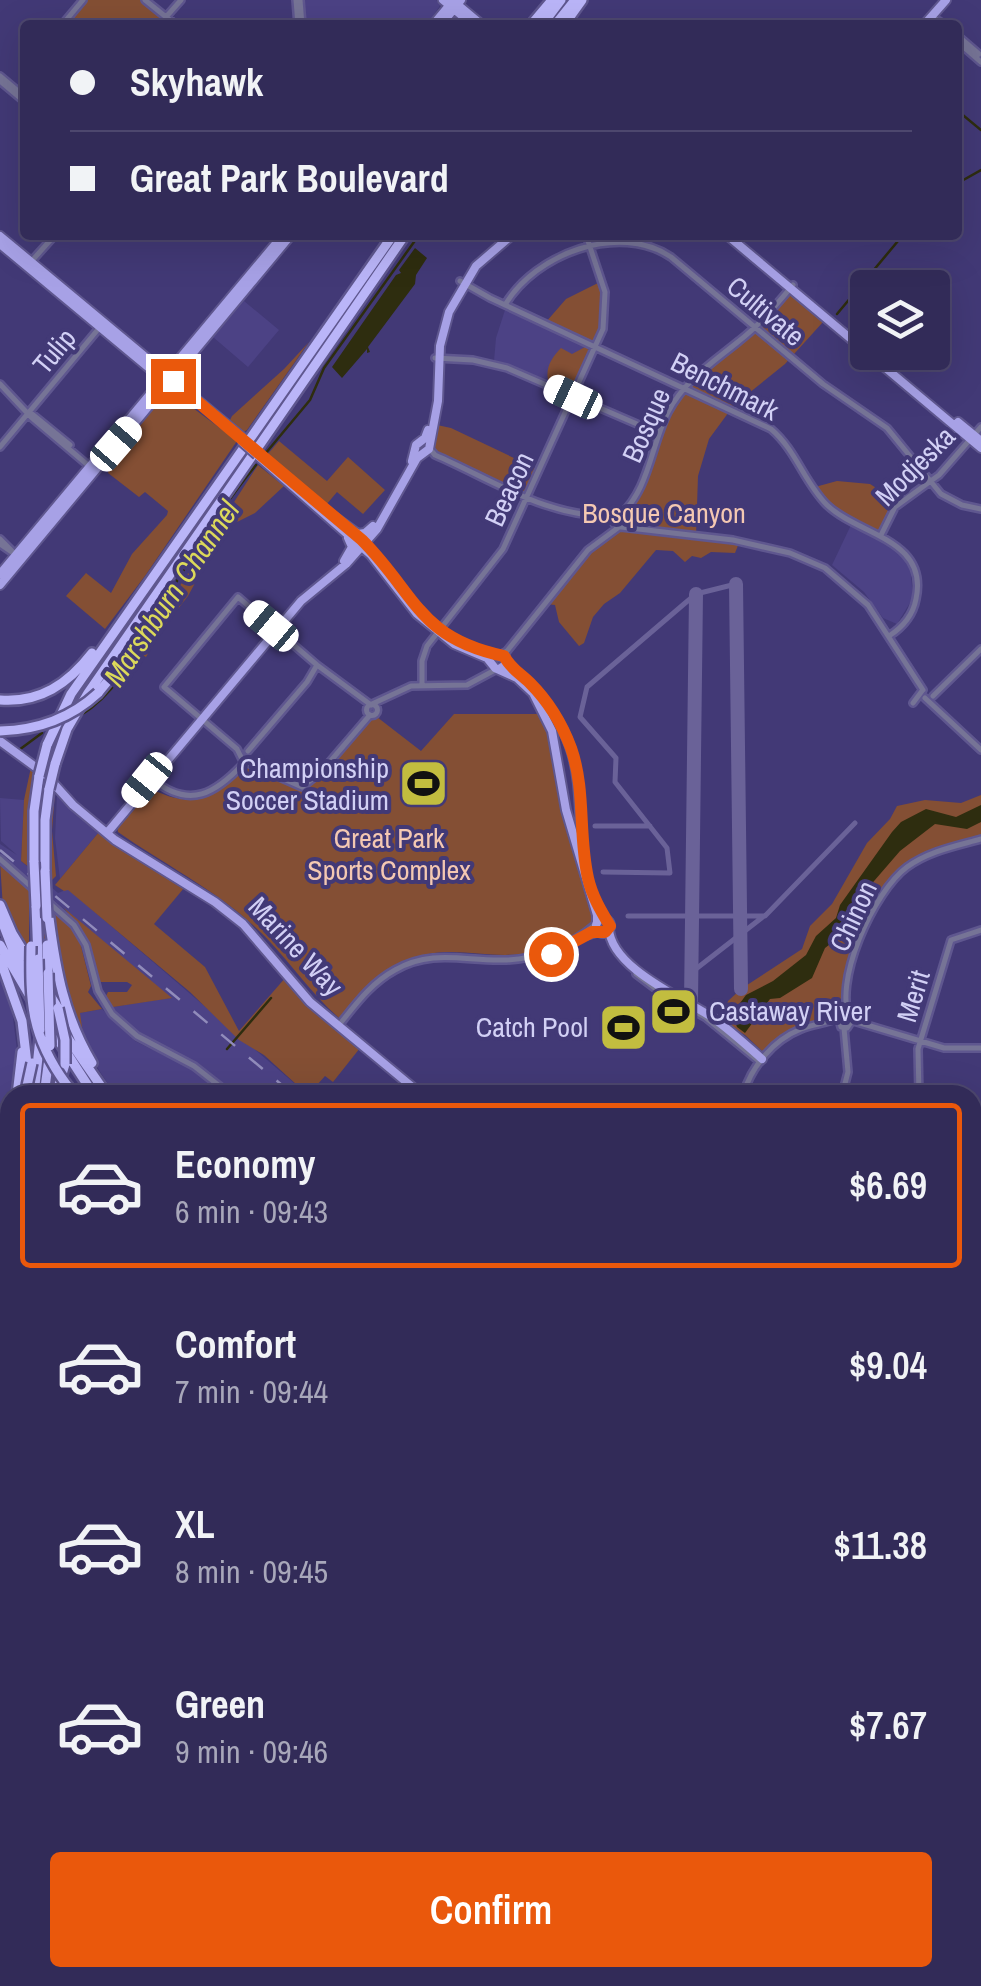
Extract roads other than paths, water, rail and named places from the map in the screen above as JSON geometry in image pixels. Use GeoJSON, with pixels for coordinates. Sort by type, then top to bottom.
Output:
{"type":"FeatureCollection","features":[{"type":"Feature","properties":{"kind":"highway"},"geometry":{"type":"LineString","coordinates":[[535,20],[552,0]]}},
{"type":"Feature","properties":{"kind":"highway"},"geometry":{"type":"LineString","coordinates":[[546,20],[561,0]]}},
{"type":"Feature","properties":{"kind":"highway"},"geometry":{"type":"LineString","coordinates":[[559,20],[579,0]]}},
{"type":"Feature","properties":{"kind":"highway"},"geometry":{"type":"LineString","coordinates":[[60,1085],[35,1025],[30,995],[38,776],[47,745],[71,694],[389,240]]}},
{"type":"Feature","properties":{"kind":"highway"},"geometry":{"type":"LineString","coordinates":[[103,1085],[78,1040],[57,980],[48,918],[44,820],[54,764],[82,702],[402,240]]}},
{"type":"Feature","properties":{"kind":"highway"},"geometry":{"type":"LineString","coordinates":[[0,731],[24,730],[52,722],[79,708],[98,692],[121,665],[178,562]]}},
{"type":"Feature","properties":{"kind":"highway"},"geometry":{"type":"LineString","coordinates":[[0,700],[22,700],[46,693],[71,678],[132,605]]}},
{"type":"Feature","properties":{"kind":"highway"},"geometry":{"type":"LineString","coordinates":[[0,904],[12,933],[58,1008],[66,1040],[63,1085]]}},
{"type":"Feature","properties":{"kind":"highway"},"geometry":{"type":"LineString","coordinates":[[30,1085],[38,1032],[34,905]]}},
{"type":"Feature","properties":{"kind":"highway"},"geometry":{"type":"LineString","coordinates":[[0,916],[26,977],[102,1085]]}},
{"type":"Feature","properties":{"kind":"highway"},"geometry":{"type":"LineString","coordinates":[[45,1085],[50,1046],[48,918]]}},
{"type":"Feature","properties":{"kind":"highway"},"geometry":{"type":"LineString","coordinates":[[0,945],[87,1085]]}},
{"type":"Feature","properties":{"kind":"highway"},"geometry":{"type":"LineString","coordinates":[[0,959],[16,1000],[27,1050],[29,1085]]}},
{"type":"Feature","properties":{"kind":"highway"},"geometry":{"type":"LineString","coordinates":[[16,1000],[22,1046],[17,1085]]}},
{"type":"Feature","properties":{"kind":"highway"},"geometry":{"type":"LineString","coordinates":[[30,1085],[38,1032]]}},
{"type":"Feature","properties":{"kind":"main road"},"geometry":{"type":"LineString","coordinates":[[932,19],[943,0]]}},
{"type":"Feature","properties":{"kind":"main road"},"geometry":{"type":"LineString","coordinates":[[453,3],[475,20]]}},
{"type":"Feature","properties":{"kind":"main road"},"geometry":{"type":"LineString","coordinates":[[0,236],[98,326],[123,342],[155,378],[140,406]]}},
{"type":"Feature","properties":{"kind":"main road"},"geometry":{"type":"LineString","coordinates":[[136,422],[279,240]]}},
{"type":"Feature","properties":{"kind":"main road"},"geometry":{"type":"LineString","coordinates":[[0,585],[140,406],[287,240]]}},
{"type":"Feature","properties":{"kind":"main road"},"geometry":{"type":"LineString","coordinates":[[108,831],[300,600],[362,544],[424,449],[438,401],[437,358],[446,320],[462,282],[503,240]]}},
{"type":"Feature","properties":{"kind":"main road"},"geometry":{"type":"LineString","coordinates":[[737,240],[976,441]]}},
{"type":"Feature","properties":{"kind":"main road"},"geometry":{"type":"LineString","coordinates":[[0,244],[30,264],[362,544],[405,602],[439,631],[527,686],[550,724],[566,810],[601,927],[644,976],[711,1017],[761,1060]]}},
{"type":"Feature","properties":{"kind":"main road"},"geometry":{"type":"LineString","coordinates":[[792,287],[850,334]]}},
{"type":"Feature","properties":{"kind":"main road"},"geometry":{"type":"LineString","coordinates":[[895,370],[976,441]]}},
{"type":"Feature","properties":{"kind":"main road"},"geometry":{"type":"LineString","coordinates":[[167,379],[242,440]]}},
{"type":"Feature","properties":{"kind":"main road"},"geometry":{"type":"LineString","coordinates":[[94,467],[165,392],[190,401]]}},
{"type":"Feature","properties":{"kind":"main road"},"geometry":{"type":"LineString","coordinates":[[300,600],[377,529],[424,449]]}},
{"type":"Feature","properties":{"kind":"main road"},"geometry":{"type":"LineString","coordinates":[[330,517],[358,534],[373,526]]}},
{"type":"Feature","properties":{"kind":"main road"},"geometry":{"type":"LineString","coordinates":[[330,517],[352,544],[344,561]]}},
{"type":"Feature","properties":{"kind":"main road"},"geometry":{"type":"LineString","coordinates":[[0,574],[18,558]]}},
{"type":"Feature","properties":{"kind":"main road"},"geometry":{"type":"LineString","coordinates":[[439,631],[471,648],[503,658],[548,705],[568,742],[580,786],[588,878],[601,927]]}},
{"type":"Feature","properties":{"kind":"main road"},"geometry":{"type":"LineString","coordinates":[[495,667],[503,658]]}},
{"type":"Feature","properties":{"kind":"main road","name":"Marine Way"},"geometry":{"type":"LineString","coordinates":[[0,742],[45,774],[68,800],[108,831],[243,924],[306,997],[413,1085]]}},
{"type":"Feature","properties":{"kind":"street"},"geometry":{"type":"LineString","coordinates":[[66,20],[82,0]]}},
{"type":"Feature","properties":{"kind":"street"},"geometry":{"type":"LineString","coordinates":[[146,0],[169,20]]}},
{"type":"Feature","properties":{"kind":"street"},"geometry":{"type":"LineString","coordinates":[[166,18],[181,0]]}},
{"type":"Feature","properties":{"kind":"street"},"geometry":{"type":"LineString","coordinates":[[962,42],[978,54]]}},
{"type":"Feature","properties":{"kind":"street"},"geometry":{"type":"LineString","coordinates":[[962,43],[981,62]]}},
{"type":"Feature","properties":{"kind":"street"},"geometry":{"type":"LineString","coordinates":[[0,78],[20,95]]}},
{"type":"Feature","properties":{"kind":"street"},"geometry":{"type":"LineString","coordinates":[[30,264],[49,240]]}},
{"type":"Feature","properties":{"kind":"street","name":"Beacon"},"geometry":{"type":"LineString","coordinates":[[439,631],[496,561],[605,325],[606,300],[588,240]]}},
{"type":"Feature","properties":{"kind":"street","name":"Cultivate"},"geometry":{"type":"LineString","coordinates":[[505,305],[533,272],[555,260],[616,241],[653,247],[823,384],[887,428],[929,482],[951,500],[981,509]]}},
{"type":"Feature","properties":{"kind":"street","name":"Benchmark"},"geometry":{"type":"LineString","coordinates":[[462,282],[771,429],[786,444],[829,507],[850,522],[881,535],[905,552],[914,566],[918,585],[910,615],[889,636]]}},
{"type":"Feature","properties":{"kind":"street","name":"Bosque"},"geometry":{"type":"LineString","coordinates":[[503,658],[584,556],[619,522],[648,471],[664,420],[685,387],[755,328],[792,287]]}},
{"type":"Feature","properties":{"kind":"street","name":"Tulip"},"geometry":{"type":"LineString","coordinates":[[0,444],[98,326]]}},
{"type":"Feature","properties":{"kind":"street"},"geometry":{"type":"LineString","coordinates":[[437,358],[496,364],[650,430]]}},
{"type":"Feature","properties":{"kind":"street"},"geometry":{"type":"LineString","coordinates":[[0,384],[94,467]]}},
{"type":"Feature","properties":{"kind":"street","name":"Modjeska"},"geometry":{"type":"LineString","coordinates":[[881,535],[896,506],[976,441],[981,426]]}},
{"type":"Feature","properties":{"kind":"street"},"geometry":{"type":"LineString","coordinates":[[424,449],[526,499],[583,517],[733,540],[806,558],[850,586],[940,711],[981,750]]}},
{"type":"Feature","properties":{"kind":"street"},"geometry":{"type":"LineString","coordinates":[[0,542],[18,558]]}},
{"type":"Feature","properties":{"kind":"street"},"geometry":{"type":"LineString","coordinates":[[371,709],[238,597],[164,687],[247,757],[304,786],[322,771],[371,709],[400,689],[462,686],[495,667]]}},
{"type":"Feature","properties":{"kind":"street"},"geometry":{"type":"LineString","coordinates":[[422,685],[424,653],[439,631]]}},
{"type":"Feature","properties":{"kind":"street"},"geometry":{"type":"LineString","coordinates":[[928,693],[981,649]]}},
{"type":"Feature","properties":{"kind":"street"},"geometry":{"type":"LineString","coordinates":[[151,778],[171,792],[190,795],[206,793],[228,782],[317,665]]}},
{"type":"Feature","properties":{"kind":"street","name":"Chinon"},"geometry":{"type":"LineString","coordinates":[[845,1085],[848,1072],[847,978],[873,908],[886,888],[920,859],[981,839]]}},
{"type":"Feature","properties":{"kind":"street"},"geometry":{"type":"LineString","coordinates":[[0,858],[74,924],[87,949],[98,991],[112,1014],[137,1036],[194,1066],[218,1085]]}},
{"type":"Feature","properties":{"kind":"street"},"geometry":{"type":"LineString","coordinates":[[340,1026],[372,990],[409,966],[446,958],[497,964],[527,961],[551,954],[601,927]]}},
{"type":"Feature","properties":{"kind":"street","name":"Merit"},"geometry":{"type":"LineString","coordinates":[[918,1085],[916,1062],[920,1041],[951,940],[981,930]]}},
{"type":"Feature","properties":{"kind":"street"},"geometry":{"type":"LineString","coordinates":[[748,1085],[761,1060],[792,1034],[829,1022],[860,1024],[944,1048],[981,1048]]}},
{"type":"Feature","properties":{"kind":"waterway"},"geometry":{"type":"LineString","coordinates":[[962,114],[981,130]]}},
{"type":"Feature","properties":{"kind":"waterway"},"geometry":{"type":"LineString","coordinates":[[962,181],[981,170]]}},
{"type":"Feature","properties":{"kind":"waterway","name":"Marshburn Channel"},"geometry":{"type":"LineString","coordinates":[[265,454],[310,400],[324,368],[415,240]]}},
{"type":"Feature","properties":{"kind":"waterway"},"geometry":{"type":"LineString","coordinates":[[837,314],[899,240]]}},
{"type":"Feature","properties":{"kind":"waterway","name":"Marshburn Channel"},"geometry":{"type":"LineString","coordinates":[[81,715],[120,678],[198,547],[256,465]]}},
{"type":"Feature","properties":{"kind":"waterway","name":"Marshburn Channel"},"geometry":{"type":"LineString","coordinates":[[19,750],[42,733]]}},
{"type":"Feature","properties":{"kind":"waterway"},"geometry":{"type":"LineString","coordinates":[[227,1049],[271,998]]}},
{"type":"Feature","properties":{"kind":"railway"},"geometry":{"type":"LineString","coordinates":[[0,850],[282,1085]]}},
{"type":"Feature","properties":{"kind":"place","name":"Championship Soccer Stadium"},"geometry":{"type":"Point","coordinates":[424,784]}},
{"type":"Feature","properties":{"kind":"place","name":"Castaway River"},"geometry":{"type":"Point","coordinates":[674,1011]}},
{"type":"Feature","properties":{"kind":"place","name":"Catch Pool"},"geometry":{"type":"Point","coordinates":[623,1027]}},
{"type":"Feature","properties":{"kind":"park label","name":"Bosque Canyon"},"geometry":{"type":"Point","coordinates":[664,513]}},
{"type":"Feature","properties":{"kind":"park label","name":"Great Park Sports Complex"},"geometry":{"type":"Point","coordinates":[389,854]}}]}
